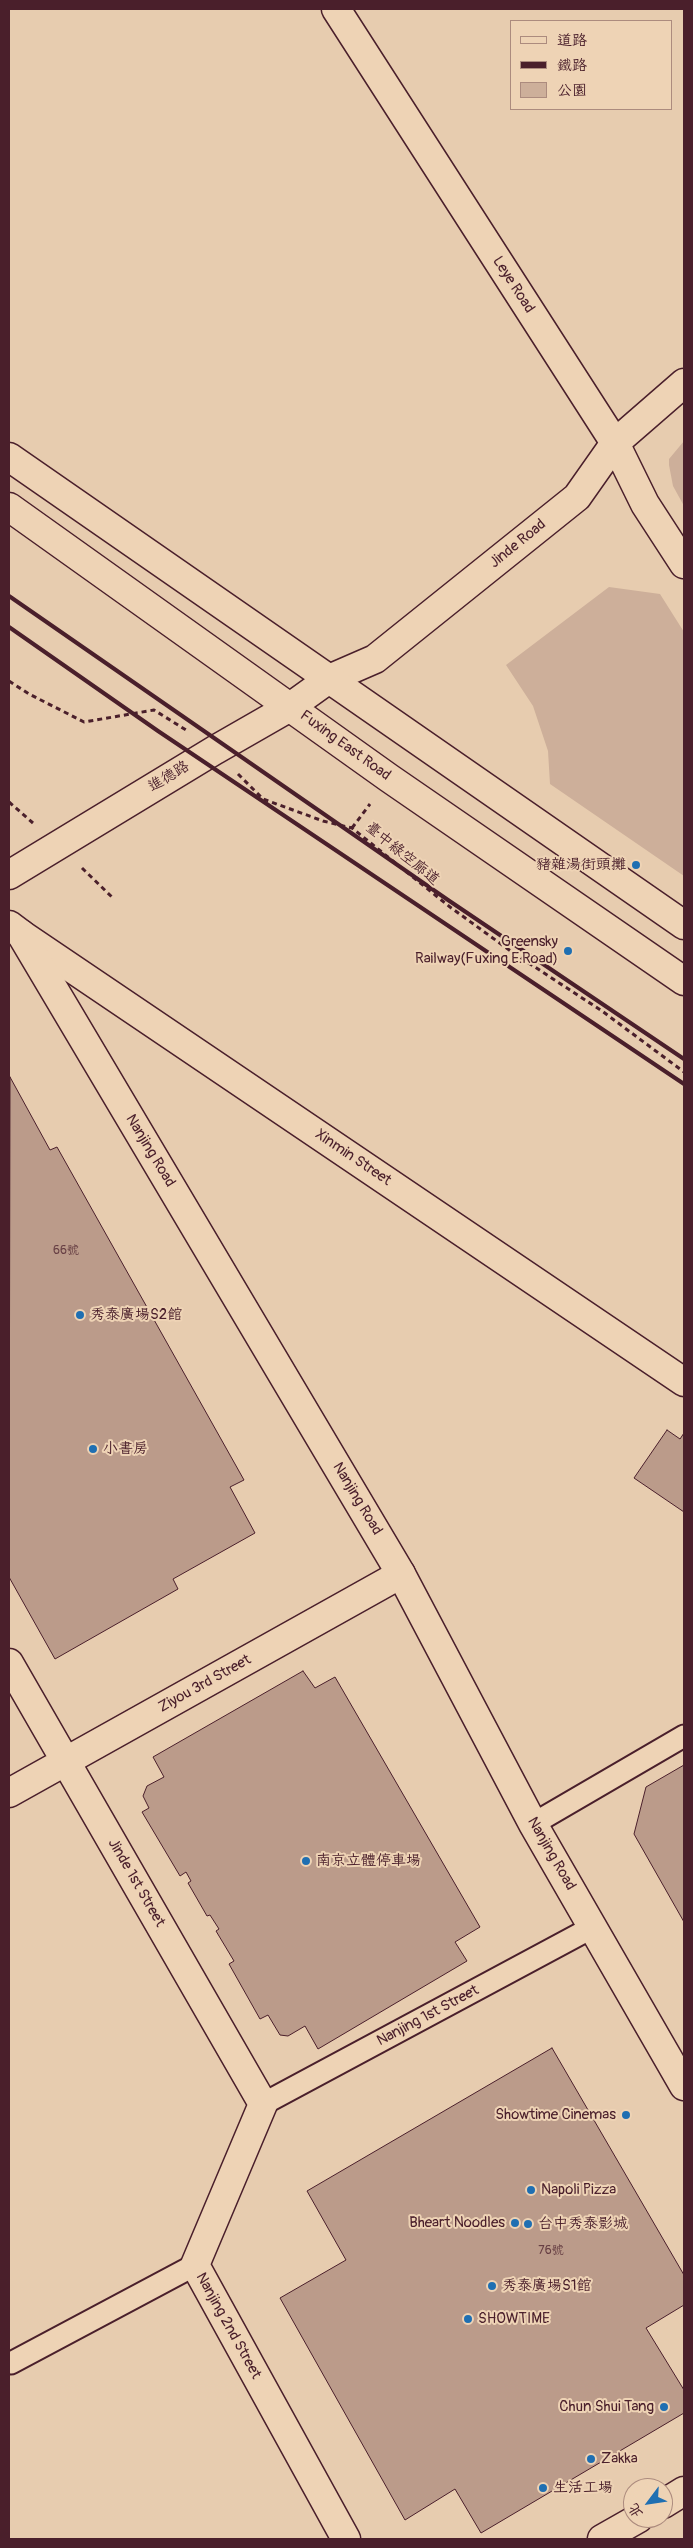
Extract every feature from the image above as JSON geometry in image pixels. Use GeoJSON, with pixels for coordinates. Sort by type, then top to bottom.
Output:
{"type":"FeatureCollection","features":[{"type":"Feature","properties":{"kind":"street","name":"Leye Road"},"geometry":{"type":"LineString","coordinates":[[336,9],[615,443],[645,504],[684,564]]}},
{"type":"Feature","properties":{"kind":"street","name":"Jinde Road"},"geometry":{"type":"LineString","coordinates":[[329,679],[376,659],[577,497],[615,443],[684,383]]}},
{"type":"Feature","properties":{"kind":"street"},"geometry":{"type":"LineString","coordinates":[[9,457],[684,925]]}},
{"type":"Feature","properties":{"kind":"street","name":"Fuxing East Road"},"geometry":{"type":"LineString","coordinates":[[9,507],[290,707],[684,981]]}},
{"type":"Feature","properties":{"kind":"street","name":"進德路"},"geometry":{"type":"LineString","coordinates":[[9,875],[215,750],[290,707],[329,679]]}},
{"type":"Feature","properties":{"kind":"street","name":"Xinmin Street"},"geometry":{"type":"LineString","coordinates":[[15,929],[684,1382]]}},
{"type":"Feature","properties":{"kind":"street","name":"Nanjing Road"},"geometry":{"type":"LineString","coordinates":[[15,929],[402,1574],[534,1824],[684,2086]]}},
{"type":"Feature","properties":{"kind":"street","name":"Ziyou 3rd Street"},"geometry":{"type":"LineString","coordinates":[[9,1793],[402,1574]]}},
{"type":"Feature","properties":{"kind":"street","name":"Jinde 1st Street"},"geometry":{"type":"LineString","coordinates":[[9,1663],[263,2104]]}},
{"type":"Feature","properties":{"kind":"street","name":"Nanjing 2nd Street"},"geometry":{"type":"LineString","coordinates":[[263,2104],[195,2265],[346,2539]]}},
{"type":"Feature","properties":{"kind":"street"},"geometry":{"type":"LineString","coordinates":[[673,2498],[684,2491]]}},
{"type":"Feature","properties":{"kind":"street"},"geometry":{"type":"LineString","coordinates":[[602,2539],[623,2527]]}},
{"type":"Feature","properties":{"kind":"lane"},"geometry":{"type":"LineString","coordinates":[[534,1824],[684,1736]]}},
{"type":"Feature","properties":{"kind":"lane","name":"Nanjing 1st Street"},"geometry":{"type":"LineString","coordinates":[[263,2104],[593,1927]]}},
{"type":"Feature","properties":{"kind":"lane"},"geometry":{"type":"LineString","coordinates":[[11,2363],[195,2265]]}},
{"type":"Feature","properties":{"kind":"path","name":"臺中綠空廊道"},"geometry":{"type":"LineString","coordinates":[[9,681],[29,694],[84,722],[154,710],[215,750],[263,799],[323,821],[352,828],[471,923],[602,1011],[684,1072]]}},
{"type":"Feature","properties":{"kind":"green space"},"geometry":{"type":"Polygon","coordinates":[[[684,441],[684,506],[673,486],[669,459],[684,441]]]}},
{"type":"Feature","properties":{"kind":"green space"},"geometry":{"type":"Polygon","coordinates":[[[609,587],[660,594],[684,632],[684,876],[550,784],[548,751],[533,706],[506,665],[609,587]]]}},
{"type":"Feature","properties":{"kind":"building","name":"秀泰廣場S2館"},"geometry":{"type":"Polygon","coordinates":[[[10,1077],[50,1150],[57,1147],[244,1480],[230,1487],[255,1533],[173,1579],[178,1589],[55,1659],[9,1577],[10,1077]]]}},
{"type":"Feature","properties":{"kind":"building"},"geometry":{"type":"Polygon","coordinates":[[[667,1430],[680,1439],[684,1433],[684,1512],[634,1478],[667,1430]]]}},
{"type":"Feature","properties":{"kind":"building","name":"南京立體停車場"},"geometry":{"type":"Polygon","coordinates":[[[303,1671],[315,1688],[335,1677],[480,1927],[455,1942],[467,1961],[318,2049],[305,2026],[288,2036],[280,2035],[268,2015],[260,2019],[229,1964],[234,1961],[216,1931],[219,1929],[210,1915],[207,1916],[188,1883],[191,1881],[186,1872],[180,1876],[142,1812],[149,1808],[143,1796],[147,1786],[164,1777],[153,1757],[303,1671]]]}},
{"type":"Feature","properties":{"kind":"building"},"geometry":{"type":"Polygon","coordinates":[[[684,1765],[684,1922],[634,1834],[646,1787],[684,1765]]]}},
{"type":"Feature","properties":{"kind":"building","name":"秀泰廣場S1館"},"geometry":{"type":"Polygon","coordinates":[[[552,2048],[684,2275],[684,2305],[646,2328],[684,2390],[684,2413],[481,2533],[455,2489],[405,2520],[280,2298],[346,2260],[307,2191],[552,2048]]]}},
{"type":"Feature","properties":{"kind":"railway"},"geometry":{"type":"LineString","coordinates":[[9,596],[448,900],[684,1059]]}},
{"type":"Feature","properties":{"kind":"railway"},"geometry":{"type":"LineString","coordinates":[[9,627],[158,731],[684,1084]]}},
{"type":"Feature","properties":{"kind":"place","name":"豬雜湯街頭攤"},"geometry":{"type":"Point","coordinates":[636,865]}},
{"type":"Feature","properties":{"kind":"place","name":"Greensky Railway(Fuxing E.Road)"},"geometry":{"type":"Point","coordinates":[568,951]}},
{"type":"Feature","properties":{"kind":"place","name":"秀泰廣場S2館"},"geometry":{"type":"Point","coordinates":[80,1315]}},
{"type":"Feature","properties":{"kind":"place","name":"小書房"},"geometry":{"type":"Point","coordinates":[93,1449]}},
{"type":"Feature","properties":{"kind":"place","name":"南京立體停車場"},"geometry":{"type":"Point","coordinates":[306,1861]}},
{"type":"Feature","properties":{"kind":"place","name":"Showtime Cinemas"},"geometry":{"type":"Point","coordinates":[626,2115]}},
{"type":"Feature","properties":{"kind":"place","name":"Napoli Pizza"},"geometry":{"type":"Point","coordinates":[531,2190]}},
{"type":"Feature","properties":{"kind":"place","name":"Bheart Noodles"},"geometry":{"type":"Point","coordinates":[515,2223]}},
{"type":"Feature","properties":{"kind":"place","name":"台中秀泰影城"},"geometry":{"type":"Point","coordinates":[528,2224]}},
{"type":"Feature","properties":{"kind":"place","name":"秀泰廣場S1館"},"geometry":{"type":"Point","coordinates":[492,2286]}},
{"type":"Feature","properties":{"kind":"place","name":"SHOWTIME"},"geometry":{"type":"Point","coordinates":[468,2319]}},
{"type":"Feature","properties":{"kind":"place","name":"Chun Shui Tang"},"geometry":{"type":"Point","coordinates":[664,2407]}},
{"type":"Feature","properties":{"kind":"place","name":"Zakka"},"geometry":{"type":"Point","coordinates":[591,2459]}},
{"type":"Feature","properties":{"kind":"place","name":"生活工場"},"geometry":{"type":"Point","coordinates":[543,2488]}}]}
